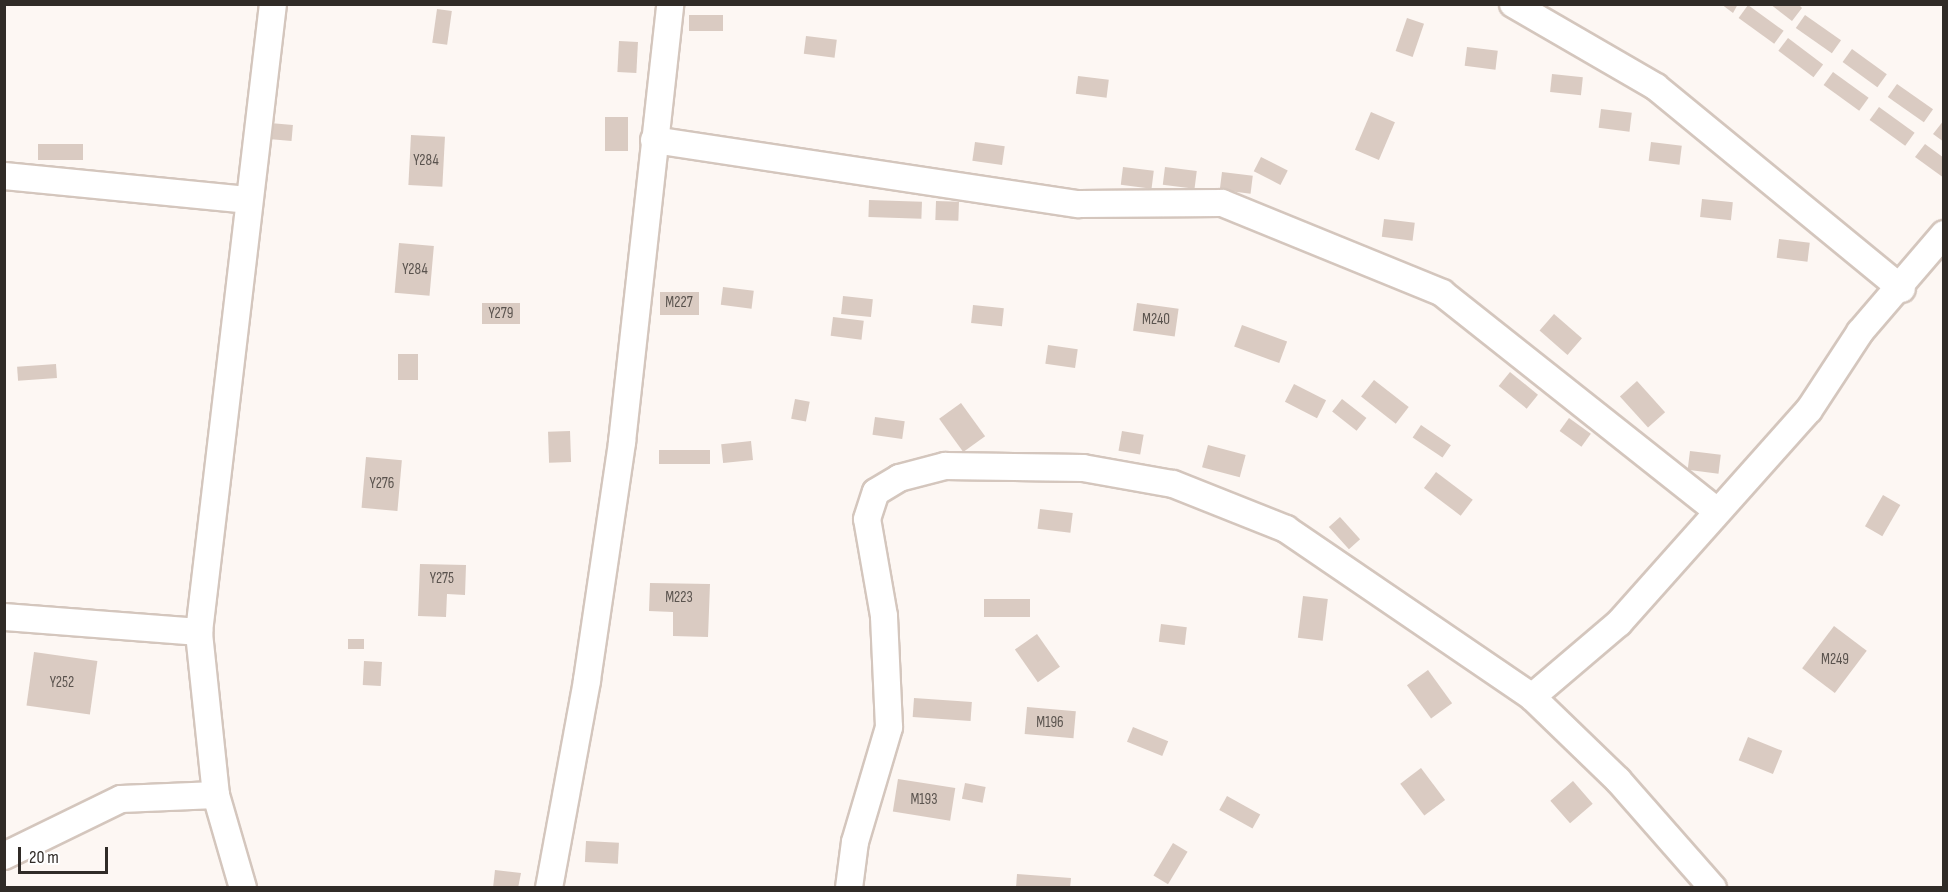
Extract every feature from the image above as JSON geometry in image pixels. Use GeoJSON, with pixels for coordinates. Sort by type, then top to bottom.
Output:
{"type":"FeatureCollection","features":[{"type":"Feature","properties":{"kind":"street"},"geometry":{"type":"LineString","coordinates":[[243,888],[216,795],[200,632],[247,200],[273,4]]}},
{"type":"Feature","properties":{"kind":"street"},"geometry":{"type":"LineString","coordinates":[[549,888],[588,680],[622,442],[670,4]]}},
{"type":"Feature","properties":{"kind":"street"},"geometry":{"type":"LineString","coordinates":[[1513,4],[1656,87],[1902,289]]}},
{"type":"Feature","properties":{"kind":"street"},"geometry":{"type":"LineString","coordinates":[[654,140],[1079,204],[1222,203],[1442,293],[1717,511]]}},
{"type":"Feature","properties":{"kind":"street"},"geometry":{"type":"LineString","coordinates":[[4,176],[247,200]]}},
{"type":"Feature","properties":{"kind":"street"},"geometry":{"type":"LineString","coordinates":[[1532,697],[1619,623],[1809,410],[1860,332],[1902,289],[1944,234]]}},
{"type":"Feature","properties":{"kind":"street"},"geometry":{"type":"LineString","coordinates":[[849,888],[855,842],[889,728],[884,616],[867,519],[876,492],[899,478],[945,466],[1083,468],[1173,484],[1286,529],[1532,697],[1618,780],[1713,888]]}},
{"type":"Feature","properties":{"kind":"street"},"geometry":{"type":"LineString","coordinates":[[4,617],[200,632]]}},
{"type":"Feature","properties":{"kind":"street"},"geometry":{"type":"LineString","coordinates":[[4,856],[122,799],[216,795]]}},
{"type":"Feature","properties":{"kind":"building"},"geometry":{"type":"Polygon","coordinates":[[[1721,4],[1738,4],[1733,13],[1721,4]]]}},
{"type":"Feature","properties":{"kind":"building"},"geometry":{"type":"Polygon","coordinates":[[[1770,4],[1798,4],[1802,8],[1792,21],[1770,4]]]}},
{"type":"Feature","properties":{"kind":"building"},"geometry":{"type":"Polygon","coordinates":[[[1748,5],[1784,31],[1774,44],[1739,18],[1748,5]]]}},
{"type":"Feature","properties":{"kind":"building"},"geometry":{"type":"Polygon","coordinates":[[[437,9],[452,11],[447,45],[432,43],[437,9]]]}},
{"type":"Feature","properties":{"kind":"building"},"geometry":{"type":"Polygon","coordinates":[[[689,15],[723,15],[723,31],[689,31],[689,15]]]}},
{"type":"Feature","properties":{"kind":"building"},"geometry":{"type":"Polygon","coordinates":[[[1805,15],[1841,40],[1832,53],[1796,28],[1805,15]]]}},
{"type":"Feature","properties":{"kind":"building"},"geometry":{"type":"Polygon","coordinates":[[[1407,18],[1424,24],[1413,57],[1396,51],[1407,18]]]}},
{"type":"Feature","properties":{"kind":"building"},"geometry":{"type":"Polygon","coordinates":[[[806,36],[837,40],[835,58],[804,54],[806,36]]]}},
{"type":"Feature","properties":{"kind":"building"},"geometry":{"type":"Polygon","coordinates":[[[1788,38],[1823,64],[1814,77],[1778,51],[1788,38]]]}},
{"type":"Feature","properties":{"kind":"building"},"geometry":{"type":"Polygon","coordinates":[[[619,41],[638,42],[636,73],[617,72],[619,41]]]}},
{"type":"Feature","properties":{"kind":"building"},"geometry":{"type":"Polygon","coordinates":[[[1467,47],[1498,51],[1495,70],[1465,66],[1467,47]]]}},
{"type":"Feature","properties":{"kind":"building"},"geometry":{"type":"Polygon","coordinates":[[[1852,49],[1887,74],[1877,87],[1843,62],[1852,49]]]}},
{"type":"Feature","properties":{"kind":"building"},"geometry":{"type":"Polygon","coordinates":[[[1833,72],[1869,98],[1859,111],[1824,85],[1833,72]]]}},
{"type":"Feature","properties":{"kind":"building"},"geometry":{"type":"Polygon","coordinates":[[[1552,74],[1583,77],[1581,95],[1550,92],[1552,74]]]}},
{"type":"Feature","properties":{"kind":"building"},"geometry":{"type":"Polygon","coordinates":[[[1078,76],[1109,80],[1107,98],[1076,94],[1078,76]]]}},
{"type":"Feature","properties":{"kind":"building"},"geometry":{"type":"Polygon","coordinates":[[[1897,84],[1933,109],[1924,122],[1888,97],[1897,84]]]}},
{"type":"Feature","properties":{"kind":"building"},"geometry":{"type":"Polygon","coordinates":[[[1879,107],[1915,133],[1905,146],[1870,120],[1879,107]]]}},
{"type":"Feature","properties":{"kind":"building"},"geometry":{"type":"Polygon","coordinates":[[[1601,109],[1632,113],[1629,132],[1599,128],[1601,109]]]}},
{"type":"Feature","properties":{"kind":"building"},"geometry":{"type":"Polygon","coordinates":[[[1371,112],[1395,122],[1379,160],[1355,150],[1371,112]]]}},
{"type":"Feature","properties":{"kind":"building"},"geometry":{"type":"Polygon","coordinates":[[[605,117],[628,117],[628,151],[605,151],[605,117]]]}},
{"type":"Feature","properties":{"kind":"building"},"geometry":{"type":"Polygon","coordinates":[[[1944,120],[1944,142],[1933,134],[1944,120]]]}},
{"type":"Feature","properties":{"kind":"building"},"geometry":{"type":"Polygon","coordinates":[[[270,123],[293,125],[292,141],[269,139],[270,123]]]}},
{"type":"Feature","properties":{"kind":"building"},"geometry":{"type":"Polygon","coordinates":[[[411,135],[445,137],[442,187],[408,185],[411,135]]]}},
{"type":"Feature","properties":{"kind":"building"},"geometry":{"type":"Polygon","coordinates":[[[975,142],[1005,146],[1002,165],[972,161],[975,142]]]}},
{"type":"Feature","properties":{"kind":"building"},"geometry":{"type":"Polygon","coordinates":[[[1651,142],[1682,146],[1679,165],[1649,161],[1651,142]]]}},
{"type":"Feature","properties":{"kind":"building"},"geometry":{"type":"Polygon","coordinates":[[[38,144],[83,144],[83,160],[38,160],[38,144]]]}},
{"type":"Feature","properties":{"kind":"building"},"geometry":{"type":"Polygon","coordinates":[[[1925,144],[1944,158],[1944,178],[1915,157],[1925,144]]]}},
{"type":"Feature","properties":{"kind":"building"},"geometry":{"type":"Polygon","coordinates":[[[1261,157],[1288,171],[1280,185],[1254,171],[1261,157]]]}},
{"type":"Feature","properties":{"kind":"building"},"geometry":{"type":"Polygon","coordinates":[[[1123,167],[1154,171],[1152,189],[1121,185],[1123,167]]]}},
{"type":"Feature","properties":{"kind":"building"},"geometry":{"type":"Polygon","coordinates":[[[1165,167],[1197,171],[1195,189],[1163,185],[1165,167]]]}},
{"type":"Feature","properties":{"kind":"building"},"geometry":{"type":"Polygon","coordinates":[[[1222,172],[1253,176],[1251,194],[1220,190],[1222,172]]]}},
{"type":"Feature","properties":{"kind":"building"},"geometry":{"type":"Polygon","coordinates":[[[1702,199],[1733,202],[1731,220],[1700,217],[1702,199]]]}},
{"type":"Feature","properties":{"kind":"building"},"geometry":{"type":"Polygon","coordinates":[[[869,200],[922,202],[921,219],[868,217],[869,200]]]}},
{"type":"Feature","properties":{"kind":"building"},"geometry":{"type":"Polygon","coordinates":[[[936,201],[959,202],[958,221],[935,220],[936,201]]]}},
{"type":"Feature","properties":{"kind":"building"},"geometry":{"type":"Polygon","coordinates":[[[1384,219],[1415,223],[1413,241],[1382,237],[1384,219]]]}},
{"type":"Feature","properties":{"kind":"building"},"geometry":{"type":"Polygon","coordinates":[[[1779,239],[1810,243],[1807,262],[1777,258],[1779,239]]]}},
{"type":"Feature","properties":{"kind":"building"},"geometry":{"type":"Polygon","coordinates":[[[399,243],[434,246],[430,296],[395,293],[399,243]]]}},
{"type":"Feature","properties":{"kind":"building"},"geometry":{"type":"Polygon","coordinates":[[[723,287],[754,291],[752,309],[721,305],[723,287]]]}},
{"type":"Feature","properties":{"kind":"building"},"geometry":{"type":"Polygon","coordinates":[[[660,292],[699,292],[699,315],[660,315],[660,292]]]}},
{"type":"Feature","properties":{"kind":"building"},"geometry":{"type":"Polygon","coordinates":[[[843,296],[873,299],[871,317],[841,314],[843,296]]]}},
{"type":"Feature","properties":{"kind":"building"},"geometry":{"type":"Polygon","coordinates":[[[482,303],[520,303],[520,324],[482,324],[482,303]]]}},
{"type":"Feature","properties":{"kind":"building"},"geometry":{"type":"Polygon","coordinates":[[[1137,303],[1179,309],[1175,337],[1133,331],[1137,303]]]}},
{"type":"Feature","properties":{"kind":"building"},"geometry":{"type":"Polygon","coordinates":[[[973,305],[1004,308],[1002,326],[971,323],[973,305]]]}},
{"type":"Feature","properties":{"kind":"building"},"geometry":{"type":"Polygon","coordinates":[[[1554,314],[1582,338],[1567,355],[1540,331],[1554,314]]]}},
{"type":"Feature","properties":{"kind":"building"},"geometry":{"type":"Polygon","coordinates":[[[833,317],[864,321],[861,340],[831,336],[833,317]]]}},
{"type":"Feature","properties":{"kind":"building"},"geometry":{"type":"Polygon","coordinates":[[[1242,325],[1287,341],[1279,363],[1234,347],[1242,325]]]}},
{"type":"Feature","properties":{"kind":"building"},"geometry":{"type":"Polygon","coordinates":[[[1048,345],[1078,349],[1075,368],[1045,364],[1048,345]]]}},
{"type":"Feature","properties":{"kind":"building"},"geometry":{"type":"Polygon","coordinates":[[[398,354],[418,354],[418,380],[398,380],[398,354]]]}},
{"type":"Feature","properties":{"kind":"building"},"geometry":{"type":"Polygon","coordinates":[[[56,364],[57,378],[18,381],[17,367],[56,364]]]}},
{"type":"Feature","properties":{"kind":"building"},"geometry":{"type":"Polygon","coordinates":[[[1510,372],[1538,395],[1527,409],[1499,386],[1510,372]]]}},
{"type":"Feature","properties":{"kind":"building"},"geometry":{"type":"Polygon","coordinates":[[[1374,380],[1409,407],[1396,424],[1361,397],[1374,380]]]}},
{"type":"Feature","properties":{"kind":"building"},"geometry":{"type":"Polygon","coordinates":[[[1637,381],[1665,412],[1648,428],[1620,396],[1637,381]]]}},
{"type":"Feature","properties":{"kind":"building"},"geometry":{"type":"Polygon","coordinates":[[[1294,384],[1326,400],[1317,418],[1285,402],[1294,384]]]}},
{"type":"Feature","properties":{"kind":"building"},"geometry":{"type":"Polygon","coordinates":[[[795,399],[810,402],[806,421],[791,419],[795,399]]]}},
{"type":"Feature","properties":{"kind":"building"},"geometry":{"type":"Polygon","coordinates":[[[1342,399],[1366,418],[1357,431],[1332,412],[1342,399]]]}},
{"type":"Feature","properties":{"kind":"building"},"geometry":{"type":"Polygon","coordinates":[[[961,403],[985,436],[963,452],[939,419],[961,403]]]}},
{"type":"Feature","properties":{"kind":"building"},"geometry":{"type":"Polygon","coordinates":[[[875,417],[905,421],[902,439],[872,435],[875,417]]]}},
{"type":"Feature","properties":{"kind":"building"},"geometry":{"type":"Polygon","coordinates":[[[1569,418],[1591,434],[1581,447],[1560,431],[1569,418]]]}},
{"type":"Feature","properties":{"kind":"building"},"geometry":{"type":"Polygon","coordinates":[[[1421,425],[1451,445],[1442,458],[1413,437],[1421,425]]]}},
{"type":"Feature","properties":{"kind":"building"},"geometry":{"type":"Polygon","coordinates":[[[570,431],[571,462],[549,463],[548,432],[570,431]]]}},
{"type":"Feature","properties":{"kind":"building"},"geometry":{"type":"Polygon","coordinates":[[[1122,431],[1144,435],[1140,455],[1119,451],[1122,431]]]}},
{"type":"Feature","properties":{"kind":"building"},"geometry":{"type":"Polygon","coordinates":[[[751,441],[753,460],[723,463],[721,444],[751,441]]]}},
{"type":"Feature","properties":{"kind":"building"},"geometry":{"type":"Polygon","coordinates":[[[1208,445],[1246,455],[1240,477],[1202,467],[1208,445]]]}},
{"type":"Feature","properties":{"kind":"building"},"geometry":{"type":"Polygon","coordinates":[[[659,450],[710,450],[710,464],[659,464],[659,450]]]}},
{"type":"Feature","properties":{"kind":"building"},"geometry":{"type":"Polygon","coordinates":[[[1690,451],[1721,455],[1718,474],[1688,470],[1690,451]]]}},
{"type":"Feature","properties":{"kind":"building"},"geometry":{"type":"Polygon","coordinates":[[[366,457],[402,460],[397,511],[362,508],[366,457]]]}},
{"type":"Feature","properties":{"kind":"building"},"geometry":{"type":"Polygon","coordinates":[[[1436,472],[1473,500],[1461,516],[1424,488],[1436,472]]]}},
{"type":"Feature","properties":{"kind":"building"},"geometry":{"type":"Polygon","coordinates":[[[1883,495],[1900,505],[1882,536],[1865,526],[1883,495]]]}},
{"type":"Feature","properties":{"kind":"building"},"geometry":{"type":"Polygon","coordinates":[[[1040,509],[1073,513],[1070,533],[1038,529],[1040,509]]]}},
{"type":"Feature","properties":{"kind":"building"},"geometry":{"type":"Polygon","coordinates":[[[1340,517],[1360,539],[1349,549],[1329,527],[1340,517]]]}},
{"type":"Feature","properties":{"kind":"building"},"geometry":{"type":"Polygon","coordinates":[[[420,564],[466,565],[465,595],[447,594],[446,617],[418,616],[420,564]]]}},
{"type":"Feature","properties":{"kind":"building"},"geometry":{"type":"Polygon","coordinates":[[[650,583],[710,584],[708,637],[673,636],[673,612],[649,611],[650,583]]]}},
{"type":"Feature","properties":{"kind":"building"},"geometry":{"type":"Polygon","coordinates":[[[1303,596],[1328,599],[1323,641],[1298,638],[1303,596]]]}},
{"type":"Feature","properties":{"kind":"building"},"geometry":{"type":"Polygon","coordinates":[[[984,599],[1030,599],[1030,617],[984,617],[984,599]]]}},
{"type":"Feature","properties":{"kind":"building"},"geometry":{"type":"Polygon","coordinates":[[[1161,624],[1187,627],[1185,645],[1159,642],[1161,624]]]}},
{"type":"Feature","properties":{"kind":"building"},"geometry":{"type":"Polygon","coordinates":[[[1834,626],[1867,651],[1835,693],[1802,668],[1834,626]]]}},
{"type":"Feature","properties":{"kind":"building"},"geometry":{"type":"Polygon","coordinates":[[[1037,634],[1060,667],[1038,682],[1015,649],[1037,634]]]}},
{"type":"Feature","properties":{"kind":"building"},"geometry":{"type":"Polygon","coordinates":[[[348,639],[364,639],[364,649],[348,649],[348,639]]]}},
{"type":"Feature","properties":{"kind":"building"},"geometry":{"type":"Polygon","coordinates":[[[34,652],[97,661],[90,714],[26,705],[34,652]]]}},
{"type":"Feature","properties":{"kind":"building"},"geometry":{"type":"Polygon","coordinates":[[[364,661],[382,662],[381,686],[363,685],[364,661]]]}},
{"type":"Feature","properties":{"kind":"building"},"geometry":{"type":"Polygon","coordinates":[[[1428,670],[1452,703],[1431,718],[1407,685],[1428,670]]]}},
{"type":"Feature","properties":{"kind":"building"},"geometry":{"type":"Polygon","coordinates":[[[914,698],[972,702],[971,721],[913,717],[914,698]]]}},
{"type":"Feature","properties":{"kind":"building"},"geometry":{"type":"Polygon","coordinates":[[[1027,707],[1076,711],[1073,738],[1025,734],[1027,707]]]}},
{"type":"Feature","properties":{"kind":"building"},"geometry":{"type":"Polygon","coordinates":[[[1133,727],[1168,741],[1162,756],[1127,742],[1133,727]]]}},
{"type":"Feature","properties":{"kind":"building"},"geometry":{"type":"Polygon","coordinates":[[[1748,737],[1782,751],[1773,774],[1739,760],[1748,737]]]}},
{"type":"Feature","properties":{"kind":"building"},"geometry":{"type":"Polygon","coordinates":[[[1421,768],[1445,800],[1424,816],[1400,784],[1421,768]]]}},
{"type":"Feature","properties":{"kind":"building"},"geometry":{"type":"Polygon","coordinates":[[[898,779],[955,788],[950,821],[893,812],[898,779]]]}},
{"type":"Feature","properties":{"kind":"building"},"geometry":{"type":"Polygon","coordinates":[[[1573,781],[1593,804],[1570,823],[1550,801],[1573,781]]]}},
{"type":"Feature","properties":{"kind":"building"},"geometry":{"type":"Polygon","coordinates":[[[965,783],[986,787],[983,803],[962,799],[965,783]]]}},
{"type":"Feature","properties":{"kind":"building"},"geometry":{"type":"Polygon","coordinates":[[[1227,796],[1260,814],[1252,828],[1219,810],[1227,796]]]}},
{"type":"Feature","properties":{"kind":"building"},"geometry":{"type":"Polygon","coordinates":[[[586,841],[619,843],[618,864],[585,862],[586,841]]]}},
{"type":"Feature","properties":{"kind":"building"},"geometry":{"type":"Polygon","coordinates":[[[1173,843],[1188,852],[1168,884],[1153,876],[1173,843]]]}},
{"type":"Feature","properties":{"kind":"building"},"geometry":{"type":"Polygon","coordinates":[[[495,870],[521,873],[518,888],[493,888],[495,870]]]}},
{"type":"Feature","properties":{"kind":"building"},"geometry":{"type":"Polygon","coordinates":[[[1017,874],[1071,878],[1070,888],[1016,888],[1017,874]]]}}]}
